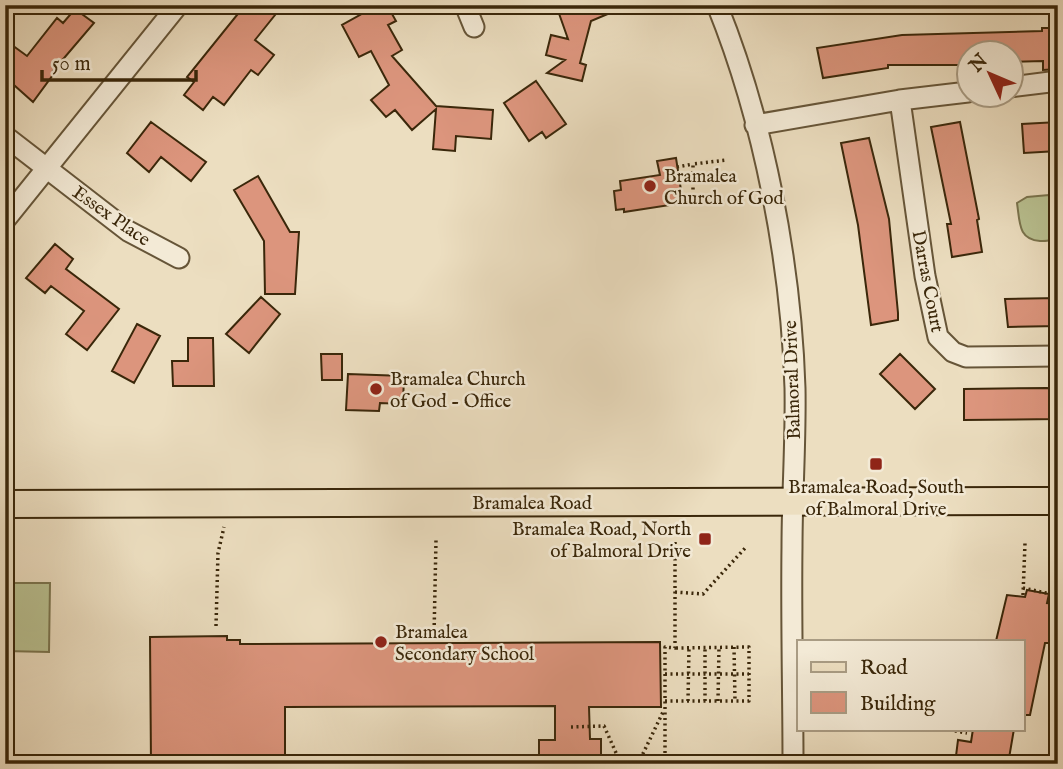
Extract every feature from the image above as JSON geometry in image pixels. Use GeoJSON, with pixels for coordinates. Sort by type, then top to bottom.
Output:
{"type":"FeatureCollection","features":[{"type":"Feature","properties":{"kind":"main road","name":"Bramalea Road"},"geometry":{"type":"LineString","coordinates":[[5,504],[792,504],[1058,501]]}},
{"type":"Feature","properties":{"kind":"street"},"geometry":{"type":"LineString","coordinates":[[5,220],[178,5]]}},
{"type":"Feature","properties":{"kind":"street"},"geometry":{"type":"LineString","coordinates":[[466,5],[474,27]]}},
{"type":"Feature","properties":{"kind":"street","name":"Balmoral Drive"},"geometry":{"type":"LineString","coordinates":[[717,5],[755,125],[785,283],[795,386],[792,504],[793,764]]}},
{"type":"Feature","properties":{"kind":"street"},"geometry":{"type":"LineString","coordinates":[[1024,86],[1058,82]]}},
{"type":"Feature","properties":{"kind":"street"},"geometry":{"type":"LineString","coordinates":[[755,125],[900,100],[954,94]]}},
{"type":"Feature","properties":{"kind":"street","name":"Darras Court"},"geometry":{"type":"LineString","coordinates":[[900,100],[925,276],[938,337],[953,352],[966,357],[1058,356]]}},
{"type":"Feature","properties":{"kind":"street","name":"Essex Place"},"geometry":{"type":"LineString","coordinates":[[5,136],[128,232],[179,258]]}},
{"type":"Feature","properties":{"kind":"path"},"geometry":{"type":"LineString","coordinates":[[677,167],[727,160]]}},
{"type":"Feature","properties":{"kind":"path"},"geometry":{"type":"LineString","coordinates":[[693,164],[693,206]]}},
{"type":"Feature","properties":{"kind":"path"},"geometry":{"type":"LineString","coordinates":[[216,626],[218,553],[229,502]]}},
{"type":"Feature","properties":{"kind":"path"},"geometry":{"type":"LineString","coordinates":[[434,636],[436,540]]}},
{"type":"Feature","properties":{"kind":"path"},"geometry":{"type":"LineString","coordinates":[[675,542],[675,648]]}},
{"type":"Feature","properties":{"kind":"path"},"geometry":{"type":"LineString","coordinates":[[1023,595],[1025,543]]}},
{"type":"Feature","properties":{"kind":"path"},"geometry":{"type":"LineString","coordinates":[[675,593],[703,594],[747,546]]}},
{"type":"Feature","properties":{"kind":"path"},"geometry":{"type":"LineString","coordinates":[[1023,588],[1051,594],[1058,601]]}},
{"type":"Feature","properties":{"kind":"path"},"geometry":{"type":"LineString","coordinates":[[665,701],[749,701],[749,647],[665,647],[665,674],[665,701],[665,764]]}},
{"type":"Feature","properties":{"kind":"path"},"geometry":{"type":"LineString","coordinates":[[734,647],[735,701]]}},
{"type":"Feature","properties":{"kind":"path"},"geometry":{"type":"LineString","coordinates":[[688,701],[689,648]]}},
{"type":"Feature","properties":{"kind":"path"},"geometry":{"type":"LineString","coordinates":[[705,648],[705,701]]}},
{"type":"Feature","properties":{"kind":"path"},"geometry":{"type":"LineString","coordinates":[[719,648],[719,701]]}},
{"type":"Feature","properties":{"kind":"path"},"geometry":{"type":"LineString","coordinates":[[665,674],[749,674]]}},
{"type":"Feature","properties":{"kind":"path"},"geometry":{"type":"LineString","coordinates":[[638,764],[665,709]]}},
{"type":"Feature","properties":{"kind":"path"},"geometry":{"type":"LineString","coordinates":[[571,727],[604,726],[621,764]]}},
{"type":"Feature","properties":{"kind":"path"},"geometry":{"type":"LineString","coordinates":[[950,730],[967,733]]}},
{"type":"Feature","properties":{"kind":"green space"},"geometry":{"type":"Polygon","coordinates":[[[1049,195],[1055,199],[1056,237],[1047,241],[1033,240],[1021,229],[1017,203],[1027,197],[1049,195]]]}},
{"type":"Feature","properties":{"kind":"green space"},"geometry":{"type":"Polygon","coordinates":[[[5,583],[50,583],[49,652],[5,651],[5,583]]]}},
{"type":"Feature","properties":{"kind":"building"},"geometry":{"type":"Polygon","coordinates":[[[245,5],[283,5],[255,40],[274,55],[258,75],[251,70],[224,105],[213,97],[203,110],[184,95],[194,82],[187,77],[245,5]]]}},
{"type":"Feature","properties":{"kind":"building"},"geometry":{"type":"Polygon","coordinates":[[[378,5],[387,5],[396,21],[388,25],[402,50],[392,56],[436,106],[493,110],[491,139],[456,136],[455,151],[433,149],[436,109],[412,130],[395,110],[386,117],[371,100],[389,85],[371,51],[359,57],[342,25],[378,5]]]}},
{"type":"Feature","properties":{"kind":"building"},"geometry":{"type":"Polygon","coordinates":[[[556,5],[629,5],[591,21],[580,63],[586,65],[582,81],[547,73],[565,60],[546,55],[551,35],[568,39],[556,5]]]}},
{"type":"Feature","properties":{"kind":"building"},"geometry":{"type":"Polygon","coordinates":[[[75,9],[94,23],[53,71],[55,72],[33,102],[5,77],[5,40],[27,56],[57,18],[63,23],[75,9]]]}},
{"type":"Feature","properties":{"kind":"building"},"geometry":{"type":"Polygon","coordinates":[[[1042,28],[1058,28],[1058,69],[1043,70],[1043,61],[1024,62],[1024,38],[954,38],[954,65],[888,65],[888,68],[823,78],[817,48],[902,35],[1042,31],[1042,28]]]}},
{"type":"Feature","properties":{"kind":"building"},"geometry":{"type":"Polygon","coordinates":[[[536,81],[566,124],[546,138],[542,132],[529,141],[504,103],[536,81]]]}},
{"type":"Feature","properties":{"kind":"building"},"geometry":{"type":"Polygon","coordinates":[[[151,122],[206,162],[191,181],[161,157],[149,172],[127,153],[151,122]]]}},
{"type":"Feature","properties":{"kind":"building"},"geometry":{"type":"Polygon","coordinates":[[[960,122],[979,219],[982,252],[952,257],[947,224],[951,224],[931,127],[960,122]]]}},
{"type":"Feature","properties":{"kind":"building"},"geometry":{"type":"Polygon","coordinates":[[[1058,122],[1058,151],[1024,153],[1022,124],[1058,122]]]}},
{"type":"Feature","properties":{"kind":"building"},"geometry":{"type":"Polygon","coordinates":[[[869,138],[889,219],[898,313],[898,320],[871,325],[858,225],[841,143],[869,138]]]}},
{"type":"Feature","properties":{"kind":"building","name":"Bramalea Church of God"},"geometry":{"type":"Polygon","coordinates":[[[676,158],[683,203],[624,212],[624,209],[616,210],[614,191],[621,190],[620,181],[660,175],[657,161],[676,158]]]}},
{"type":"Feature","properties":{"kind":"building"},"geometry":{"type":"Polygon","coordinates":[[[258,176],[290,232],[299,232],[295,294],[265,294],[264,241],[234,190],[258,176]]]}},
{"type":"Feature","properties":{"kind":"building"},"geometry":{"type":"Polygon","coordinates":[[[55,244],[73,259],[66,269],[119,309],[87,350],[66,334],[84,311],[51,286],[45,293],[26,278],[55,244]]]}},
{"type":"Feature","properties":{"kind":"building"},"geometry":{"type":"Polygon","coordinates":[[[261,297],[280,314],[249,353],[226,334],[261,297]]]}},
{"type":"Feature","properties":{"kind":"building"},"geometry":{"type":"Polygon","coordinates":[[[1058,298],[1058,326],[1008,327],[1005,299],[1058,298]]]}},
{"type":"Feature","properties":{"kind":"building"},"geometry":{"type":"Polygon","coordinates":[[[137,324],[160,336],[134,383],[112,371],[137,324]]]}},
{"type":"Feature","properties":{"kind":"building"},"geometry":{"type":"Polygon","coordinates":[[[188,338],[213,338],[214,386],[173,386],[172,361],[188,361],[188,338]]]}},
{"type":"Feature","properties":{"kind":"building"},"geometry":{"type":"Polygon","coordinates":[[[321,354],[342,354],[342,380],[322,380],[321,354]]]}},
{"type":"Feature","properties":{"kind":"building"},"geometry":{"type":"Polygon","coordinates":[[[900,354],[935,389],[915,409],[880,374],[900,354]]]}},
{"type":"Feature","properties":{"kind":"building","name":"Bramalea Church of God - Office"},"geometry":{"type":"Polygon","coordinates":[[[348,374],[404,376],[403,404],[380,403],[379,411],[346,410],[348,374]]]}},
{"type":"Feature","properties":{"kind":"building"},"geometry":{"type":"Polygon","coordinates":[[[1047,388],[1058,391],[1058,419],[964,420],[964,389],[1047,388]]]}},
{"type":"Feature","properties":{"kind":"building"},"geometry":{"type":"Polygon","coordinates":[[[1027,590],[1049,594],[1047,603],[1057,604],[1050,643],[1045,643],[1030,715],[1024,715],[1024,640],[996,640],[1007,595],[1025,597],[1027,590]]]}},
{"type":"Feature","properties":{"kind":"building"},"geometry":{"type":"Polygon","coordinates":[[[227,636],[227,640],[240,640],[240,644],[660,642],[661,707],[589,707],[590,739],[601,739],[601,764],[539,764],[539,740],[555,740],[555,706],[285,707],[285,764],[151,764],[150,637],[227,636]]]}},
{"type":"Feature","properties":{"kind":"building"},"geometry":{"type":"Polygon","coordinates":[[[973,730],[1014,730],[1008,764],[955,764],[958,740],[971,742],[973,730]]]}},
{"type":"Feature","properties":{"kind":"place","name":"Bramalea Church of God"},"geometry":{"type":"Point","coordinates":[650,186]}},
{"type":"Feature","properties":{"kind":"place","name":"Bramalea Church of God - Office"},"geometry":{"type":"Point","coordinates":[376,389]}},
{"type":"Feature","properties":{"kind":"place","name":"Bramalea Road, South of Balmoral Drive"},"geometry":{"type":"Point","coordinates":[876,464]}},
{"type":"Feature","properties":{"kind":"place","name":"Bramalea Road, North of Balmoral Drive"},"geometry":{"type":"Point","coordinates":[705,539]}},
{"type":"Feature","properties":{"kind":"place","name":"Bramalea Secondary School"},"geometry":{"type":"Point","coordinates":[381,642]}}]}
